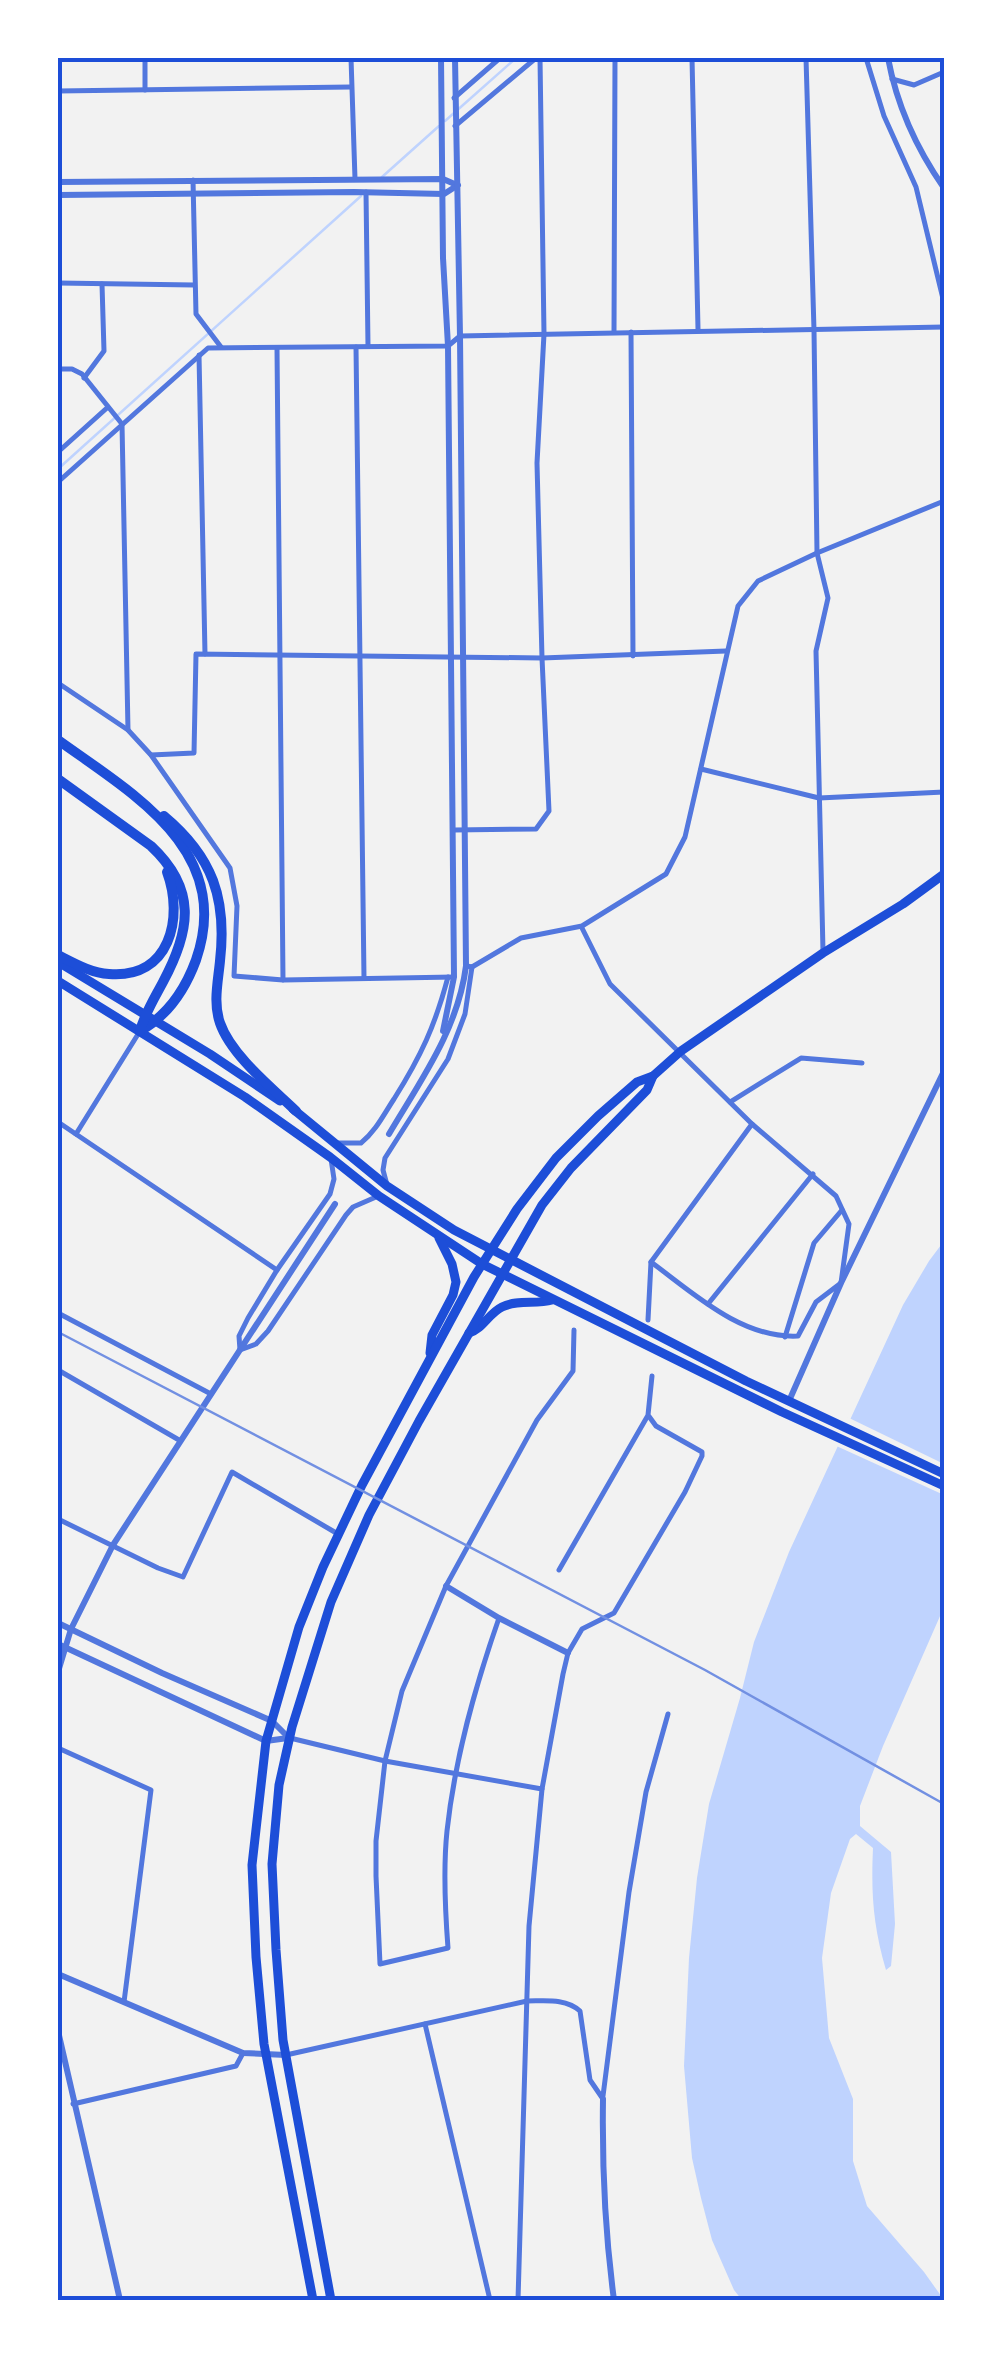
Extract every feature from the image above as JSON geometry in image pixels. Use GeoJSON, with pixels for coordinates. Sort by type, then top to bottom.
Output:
{"type":"FeatureCollection","features":[{"type":"Feature","properties":{"kind":"highway"},"geometry":{"type":"LineString","coordinates":[[58,740],[144,800],[180,829],[201,854],[220,902],[223,937],[216,1000],[220,1025],[234,1048],[296,1112]]}},
{"type":"Feature","properties":{"kind":"highway"},"geometry":{"type":"LineString","coordinates":[[58,779],[151,846],[174,872],[180,887],[185,922],[183,940],[144,1014],[140,1032]]}},
{"type":"Feature","properties":{"kind":"highway"},"geometry":{"type":"LineString","coordinates":[[140,1032],[156,1022],[180,993],[194,967],[205,910],[188,855],[144,800]]}},
{"type":"Feature","properties":{"kind":"highway"},"geometry":{"type":"LineString","coordinates":[[58,958],[107,974],[133,972],[157,958],[172,932],[175,902],[168,873],[151,846]]}},
{"type":"Feature","properties":{"kind":"highway"},"geometry":{"type":"LineString","coordinates":[[313,2300],[266,2056],[252,1864],[266,1741],[299,1627],[338,1534],[490,1250],[556,1158],[638,1082],[653,1076],[822,953],[904,904],[944,874]]}},
{"type":"Feature","properties":{"kind":"highway"},"geometry":{"type":"LineString","coordinates":[[58,958],[296,1112],[388,1186],[454,1230],[789,1401],[944,1474]]}},
{"type":"Feature","properties":{"kind":"highway"},"geometry":{"type":"LineString","coordinates":[[58,981],[246,1096],[379,1196],[482,1264],[944,1486]]}},
{"type":"Feature","properties":{"kind":"highway"},"geometry":{"type":"LineString","coordinates":[[331,2300],[286,2055],[276,1950],[272,1864],[279,1784],[289,1738],[321,1630],[381,1490],[551,1192],[647,1090],[653,1076]]}},
{"type":"Feature","properties":{"kind":"highway"},"geometry":{"type":"LineString","coordinates":[[429,1360],[432,1335],[454,1296],[456,1282],[439,1238]]}},
{"type":"Feature","properties":{"kind":"highway"},"geometry":{"type":"LineString","coordinates":[[469,1333],[480,1330],[501,1308],[552,1300]]}},
{"type":"Feature","properties":{"kind":"street"},"geometry":{"type":"LineString","coordinates":[[144,90],[145,58]]}},
{"type":"Feature","properties":{"kind":"street"},"geometry":{"type":"LineString","coordinates":[[351,58],[355,179]]}},
{"type":"Feature","properties":{"kind":"street"},"geometry":{"type":"LineString","coordinates":[[436,1056],[447,1020],[451,977],[454,830],[441,58]]}},
{"type":"Feature","properties":{"kind":"street"},"geometry":{"type":"LineString","coordinates":[[388,1186],[383,1170],[385,1158],[448,1059],[465,1014],[469,966],[455,58]]}},
{"type":"Feature","properties":{"kind":"street"},"geometry":{"type":"LineString","coordinates":[[454,98],[500,58]]}},
{"type":"Feature","properties":{"kind":"street"},"geometry":{"type":"LineString","coordinates":[[455,126],[538,58]]}},
{"type":"Feature","properties":{"kind":"street"},"geometry":{"type":"LineString","coordinates":[[454,830],[536,829],[549,811],[538,464],[544,334],[538,58]]}},
{"type":"Feature","properties":{"kind":"street"},"geometry":{"type":"LineString","coordinates":[[614,332],[616,58]]}},
{"type":"Feature","properties":{"kind":"street"},"geometry":{"type":"LineString","coordinates":[[692,58],[698,330]]}},
{"type":"Feature","properties":{"kind":"street"},"geometry":{"type":"LineString","coordinates":[[806,58],[817,553],[828,598],[816,650],[822,953]]}},
{"type":"Feature","properties":{"kind":"street"},"geometry":{"type":"LineString","coordinates":[[866,58],[884,116],[916,187],[944,303]]}},
{"type":"Feature","properties":{"kind":"street"},"geometry":{"type":"LineString","coordinates":[[888,58],[912,137],[944,188]]}},
{"type":"Feature","properties":{"kind":"street"},"geometry":{"type":"LineString","coordinates":[[892,79],[914,85],[944,72]]}},
{"type":"Feature","properties":{"kind":"street"},"geometry":{"type":"LineString","coordinates":[[58,91],[352,87]]}},
{"type":"Feature","properties":{"kind":"street"},"geometry":{"type":"LineString","coordinates":[[58,182],[443,179],[458,185]]}},
{"type":"Feature","properties":{"kind":"street"},"geometry":{"type":"LineString","coordinates":[[193,180],[196,314],[222,346]]}},
{"type":"Feature","properties":{"kind":"street"},"geometry":{"type":"LineString","coordinates":[[58,194],[444,194],[458,185]]}},
{"type":"Feature","properties":{"kind":"street"},"geometry":{"type":"LineString","coordinates":[[366,195],[368,346]]}},
{"type":"Feature","properties":{"kind":"street"},"geometry":{"type":"LineString","coordinates":[[58,283],[194,286]]}},
{"type":"Feature","properties":{"kind":"street"},"geometry":{"type":"LineString","coordinates":[[84,378],[104,351],[102,284]]}},
{"type":"Feature","properties":{"kind":"street"},"geometry":{"type":"LineString","coordinates":[[58,482],[120,422],[208,348],[448,346],[460,336],[944,326]]}},
{"type":"Feature","properties":{"kind":"street"},"geometry":{"type":"LineString","coordinates":[[631,332],[633,656]]}},
{"type":"Feature","properties":{"kind":"street"},"geometry":{"type":"LineString","coordinates":[[356,347],[364,978]]}},
{"type":"Feature","properties":{"kind":"street"},"geometry":{"type":"LineString","coordinates":[[277,348],[283,980]]}},
{"type":"Feature","properties":{"kind":"street"},"geometry":{"type":"LineString","coordinates":[[199,355],[205,654]]}},
{"type":"Feature","properties":{"kind":"street"},"geometry":{"type":"LineString","coordinates":[[58,369],[72,369],[84,378],[120,422],[128,730]]}},
{"type":"Feature","properties":{"kind":"street"},"geometry":{"type":"LineString","coordinates":[[58,452],[110,410]]}},
{"type":"Feature","properties":{"kind":"street"},"geometry":{"type":"LineString","coordinates":[[389,1134],[436,1056],[460,1001],[469,966],[521,938],[582,926],[666,874],[685,838],[726,651],[738,606],[748,592],[758,581],[817,553],[944,501]]}},
{"type":"Feature","properties":{"kind":"street"},"geometry":{"type":"LineString","coordinates":[[151,755],[194,753],[196,654],[542,658],[726,651]]}},
{"type":"Feature","properties":{"kind":"street"},"geometry":{"type":"LineString","coordinates":[[58,683],[128,730],[151,755],[230,868],[237,906],[234,976],[283,980],[451,977]]}},
{"type":"Feature","properties":{"kind":"street"},"geometry":{"type":"LineString","coordinates":[[701,769],[819,798],[944,792]]}},
{"type":"Feature","properties":{"kind":"street"},"geometry":{"type":"LineString","coordinates":[[582,926],[610,984],[752,1124],[836,1196],[849,1224],[841,1283],[816,1302],[798,1336],[762,1332],[708,1304],[651,1262]]}},
{"type":"Feature","properties":{"kind":"street"},"geometry":{"type":"LineString","coordinates":[[335,1143],[361,1142],[374,1130],[417,1063],[451,977]]}},
{"type":"Feature","properties":{"kind":"street"},"geometry":{"type":"LineString","coordinates":[[76,1134],[140,1032]]}},
{"type":"Feature","properties":{"kind":"street"},"geometry":{"type":"LineString","coordinates":[[730,1102],[801,1058],[862,1064]]}},
{"type":"Feature","properties":{"kind":"street"},"geometry":{"type":"LineString","coordinates":[[789,1401],[841,1283],[944,1072]]}},
{"type":"Feature","properties":{"kind":"street"},"geometry":{"type":"LineString","coordinates":[[58,1122],[277,1270]]}},
{"type":"Feature","properties":{"kind":"street"},"geometry":{"type":"LineString","coordinates":[[648,1320],[651,1262],[752,1124]]}},
{"type":"Feature","properties":{"kind":"street"},"geometry":{"type":"LineString","coordinates":[[240,1350],[239,1336],[277,1270],[334,1186],[330,1157]]}},
{"type":"Feature","properties":{"kind":"street"},"geometry":{"type":"LineString","coordinates":[[708,1304],[813,1174]]}},
{"type":"Feature","properties":{"kind":"street"},"geometry":{"type":"LineString","coordinates":[[240,1350],[256,1344],[268,1331],[346,1215],[379,1196]]}},
{"type":"Feature","properties":{"kind":"street"},"geometry":{"type":"LineString","coordinates":[[58,1672],[60,1646],[113,1545],[334,1204]]}},
{"type":"Feature","properties":{"kind":"street"},"geometry":{"type":"LineString","coordinates":[[786,1337],[814,1243],[842,1210]]}},
{"type":"Feature","properties":{"kind":"street"},"geometry":{"type":"LineString","coordinates":[[58,1313],[211,1394]]}},
{"type":"Feature","properties":{"kind":"street"},"geometry":{"type":"LineString","coordinates":[[499,1618],[476,1686],[456,1774],[447,1834],[448,1948],[380,1964],[376,1841],[384,1761],[402,1691],[446,1586],[537,1420],[573,1370],[574,1330]]}},
{"type":"Feature","properties":{"kind":"street"},"geometry":{"type":"LineString","coordinates":[[58,1370],[179,1440]]}},
{"type":"Feature","properties":{"kind":"street"},"geometry":{"type":"LineString","coordinates":[[559,1570],[648,1415],[652,1376]]}},
{"type":"Feature","properties":{"kind":"street"},"geometry":{"type":"LineString","coordinates":[[518,2300],[529,1926],[542,1788],[568,1653],[582,1629],[614,1614],[702,1456],[702,1452],[656,1426],[648,1415]]}},
{"type":"Feature","properties":{"kind":"street"},"geometry":{"type":"LineString","coordinates":[[58,1519],[183,1577],[232,1472],[338,1534]]}},
{"type":"Feature","properties":{"kind":"street"},"geometry":{"type":"LineString","coordinates":[[446,1586],[568,1653]]}},
{"type":"Feature","properties":{"kind":"street"},"geometry":{"type":"LineString","coordinates":[[58,1623],[162,1674],[272,1721],[289,1738]]}},
{"type":"Feature","properties":{"kind":"street"},"geometry":{"type":"LineString","coordinates":[[60,1646],[266,1741],[289,1738],[384,1761],[542,1788]]}},
{"type":"Feature","properties":{"kind":"street"},"geometry":{"type":"LineString","coordinates":[[614,2300],[604,2212],[602,2099],[646,1792],[668,1714]]}},
{"type":"Feature","properties":{"kind":"street"},"geometry":{"type":"LineString","coordinates":[[58,1748],[151,1790],[124,2002]]}},
{"type":"Feature","properties":{"kind":"street"},"geometry":{"type":"LineString","coordinates":[[58,1974],[243,2053],[266,2056],[286,2055],[527,2001],[574,2005],[580,2010],[590,2080],[602,2099]]}},
{"type":"Feature","properties":{"kind":"street"},"geometry":{"type":"LineString","coordinates":[[425,2024],[490,2300]]}},
{"type":"Feature","properties":{"kind":"street"},"geometry":{"type":"LineString","coordinates":[[58,2032],[120,2300]]}},
{"type":"Feature","properties":{"kind":"street"},"geometry":{"type":"LineString","coordinates":[[74,2104],[236,2066],[243,2053]]}},
{"type":"Feature","properties":{"kind":"water"},"geometry":{"type":"Polygon","coordinates":[[[944,1241],[944,1607],[860,1806],[860,1826],[891,1852],[895,1924],[891,1966],[886,1970],[876,1924],[873,1848],[856,1834],[850,1839],[831,1893],[822,1958],[829,2038],[853,2099],[853,2161],[867,2206],[944,2300],[742,2300],[712,2240],[701,2198],[692,2158],[684,2066],[689,1958],[709,1804],[754,1642],[789,1552],[903,1305],[944,1241]]]}},
{"type":"Feature","properties":{"kind":"pier"},"geometry":{"type":"Polygon","coordinates":[[[845,1416],[944,1464],[944,1495],[832,1444],[845,1416]]]}},
{"type":"Feature","properties":{"kind":"waterway"},"geometry":{"type":"LineString","coordinates":[[445,121],[516,58]]}},
{"type":"Feature","properties":{"kind":"waterway"},"geometry":{"type":"LineString","coordinates":[[382,177],[439,126]]}},
{"type":"Feature","properties":{"kind":"waterway"},"geometry":{"type":"LineString","coordinates":[[58,469],[361,196]]}},
{"type":"Feature","properties":{"kind":"railway"},"geometry":{"type":"LineString","coordinates":[[58,1332],[705,1670],[944,1804]]}}]}
